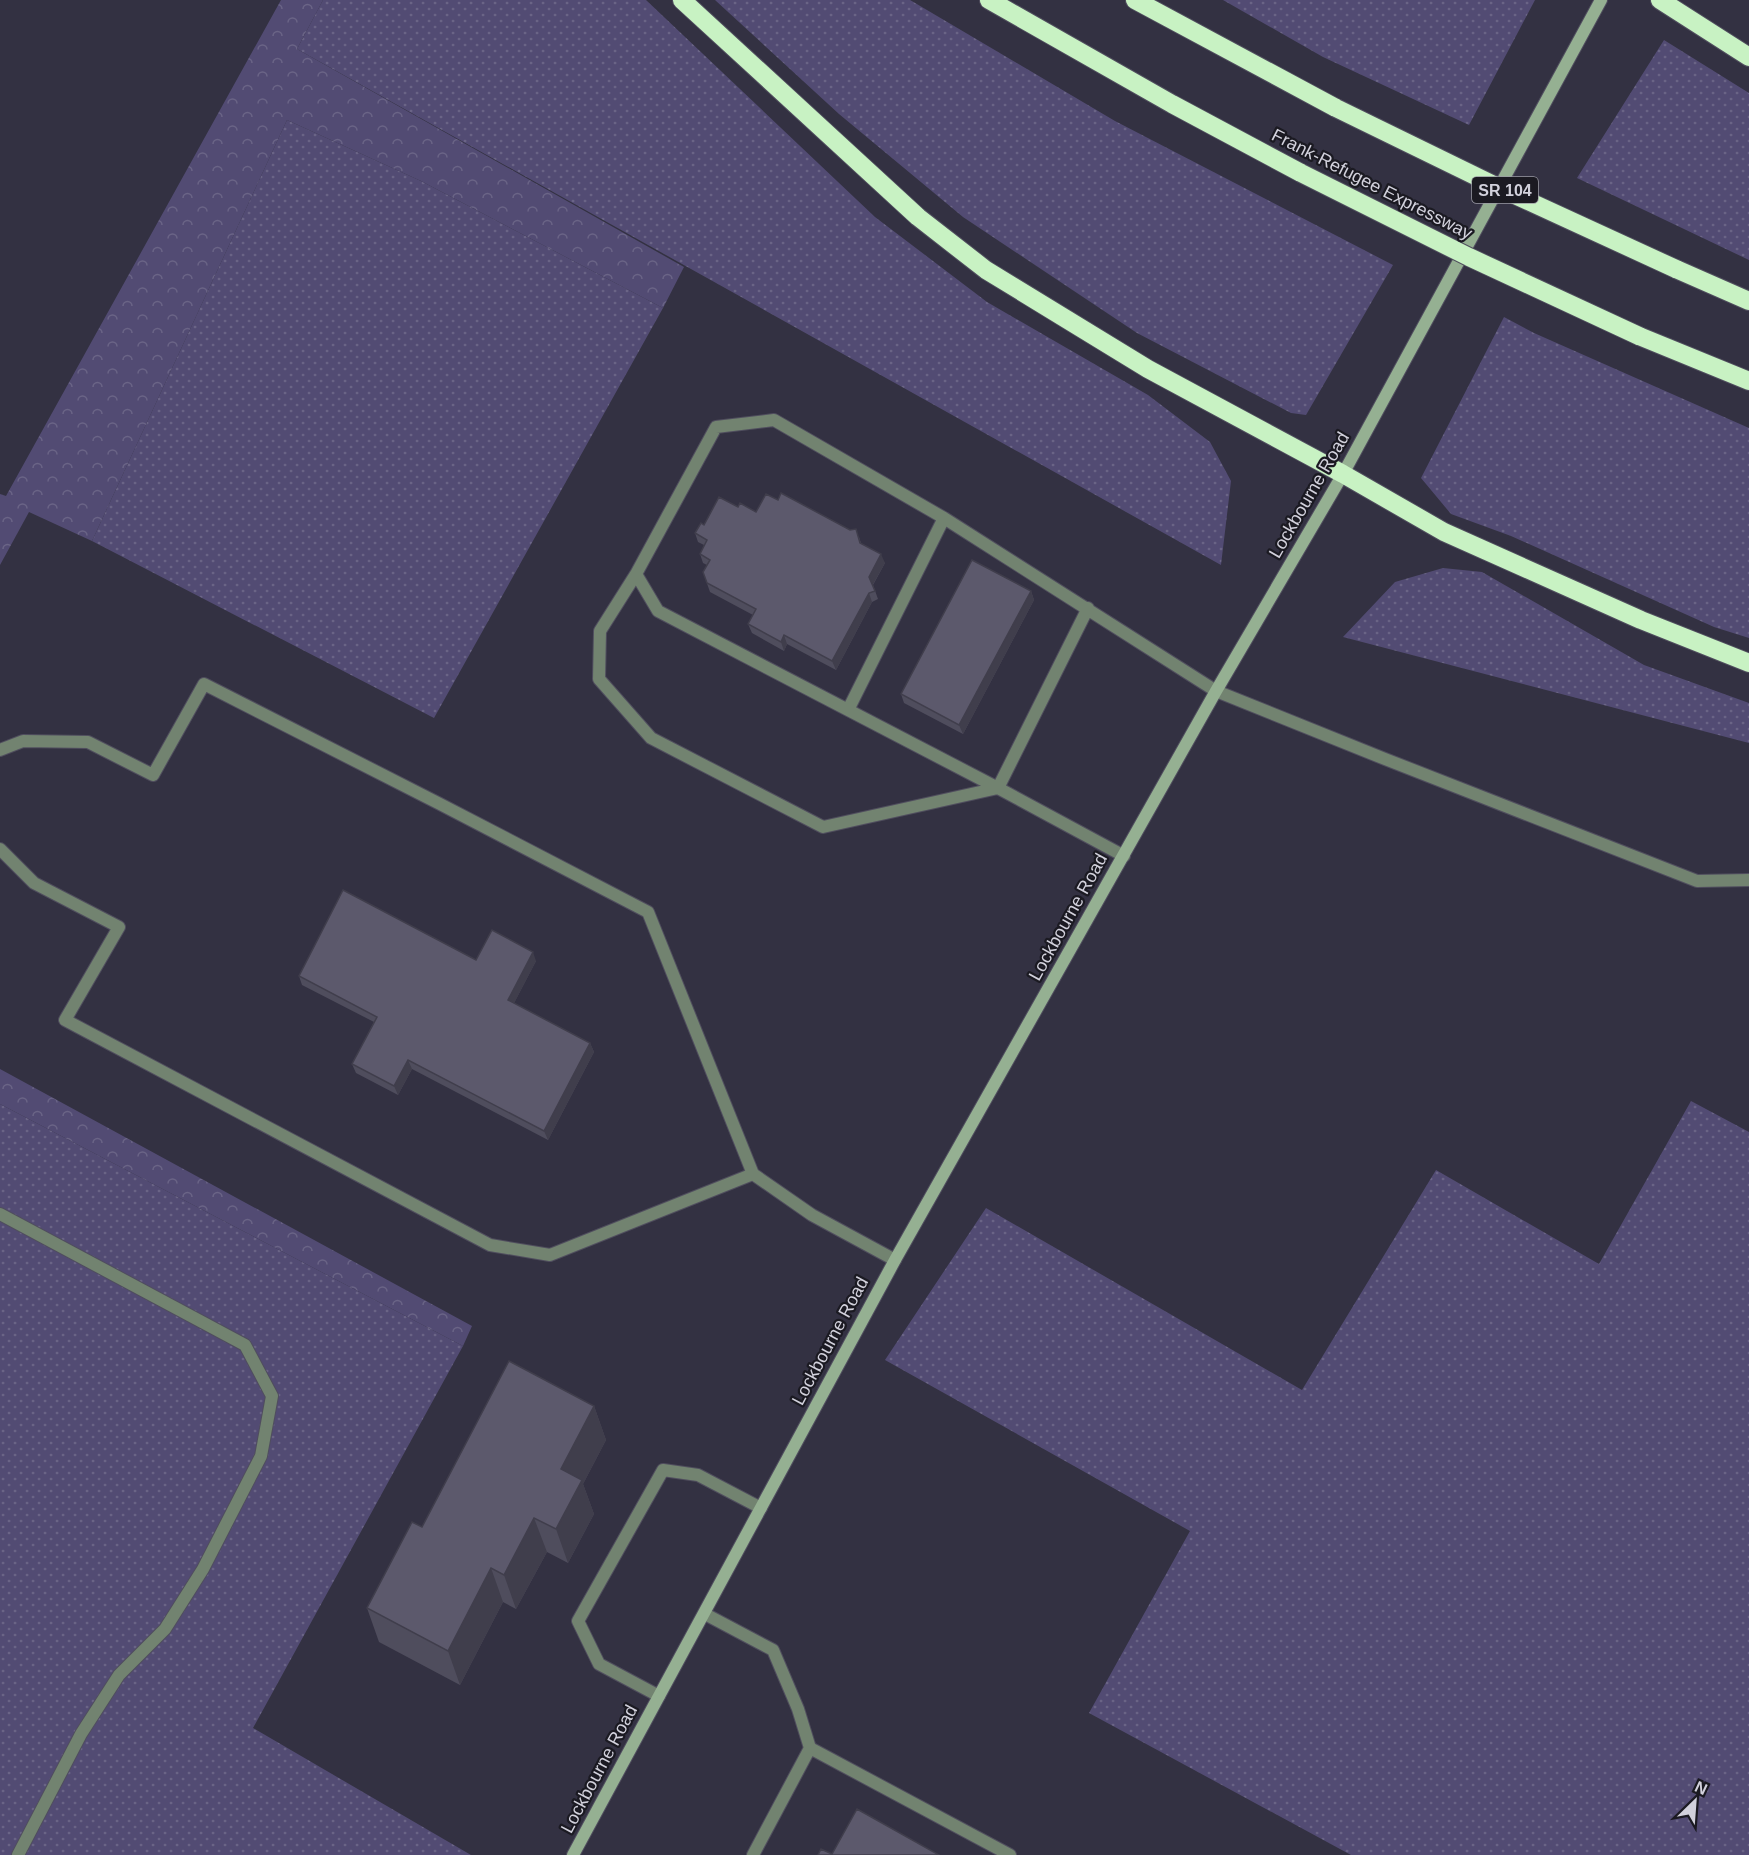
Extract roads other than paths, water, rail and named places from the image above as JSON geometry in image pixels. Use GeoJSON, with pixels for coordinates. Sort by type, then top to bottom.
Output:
{"type":"FeatureCollection","features":[{"type":"Feature","properties":{"kind":"highway"},"geometry":{"type":"LineString","coordinates":[[682,0],[886,189],[986,270],[1148,369],[1343,474],[1443,532],[1641,620],[1749,663]]}},
{"type":"Feature","properties":{"kind":"highway","name":"Frank-Refugee Expressway"},"geometry":{"type":"LineString","coordinates":[[989,0],[1172,104],[1301,173],[1469,257],[1639,336],[1749,381]]}},
{"type":"Feature","properties":{"kind":"highway","name":"SR 104"},"geometry":{"type":"LineString","coordinates":[[1136,0],[1336,108],[1504,190],[1749,301]]}},
{"type":"Feature","properties":{"kind":"highway"},"geometry":{"type":"LineString","coordinates":[[1660,0],[1749,57]]}},
{"type":"Feature","properties":{"kind":"main road","name":"Lockbourne Road"},"geometry":{"type":"LineString","coordinates":[[573,1855],[895,1260],[1216,691],[1343,474],[1601,0]]}},
{"type":"Feature","properties":{"kind":"lane"},"geometry":{"type":"LineString","coordinates":[[998,788],[823,827],[651,738],[599,679],[600,631],[636,574],[716,427],[774,420],[944,518],[1216,691],[1697,881],[1749,880]]}},
{"type":"Feature","properties":{"kind":"lane"},"geometry":{"type":"LineString","coordinates":[[848,710],[944,518]]}},
{"type":"Feature","properties":{"kind":"lane"},"geometry":{"type":"LineString","coordinates":[[636,574],[658,611],[1124,856]]}},
{"type":"Feature","properties":{"kind":"lane"},"geometry":{"type":"LineString","coordinates":[[998,788],[1088,608]]}},
{"type":"Feature","properties":{"kind":"lane"},"geometry":{"type":"LineString","coordinates":[[0,750],[23,741],[88,742],[153,775],[204,684],[648,912],[753,1174],[812,1215],[895,1260]]}},
{"type":"Feature","properties":{"kind":"lane"},"geometry":{"type":"LineString","coordinates":[[0,849],[34,883],[118,927],[65,1020],[490,1245],[549,1255],[753,1174]]}},
{"type":"Feature","properties":{"kind":"lane"},"geometry":{"type":"LineString","coordinates":[[0,1214],[245,1346],[272,1396],[261,1456],[203,1569],[165,1629],[119,1675],[81,1734],[18,1855]]}},
{"type":"Feature","properties":{"kind":"lane"},"geometry":{"type":"LineString","coordinates":[[659,1696],[599,1664],[578,1621],[663,1470],[698,1475],[761,1508]]}},
{"type":"Feature","properties":{"kind":"lane"},"geometry":{"type":"LineString","coordinates":[[705,1614],[773,1650],[798,1709],[810,1748],[1010,1855]]}},
{"type":"Feature","properties":{"kind":"lane"},"geometry":{"type":"LineString","coordinates":[[753,1855],[810,1748]]}}]}
